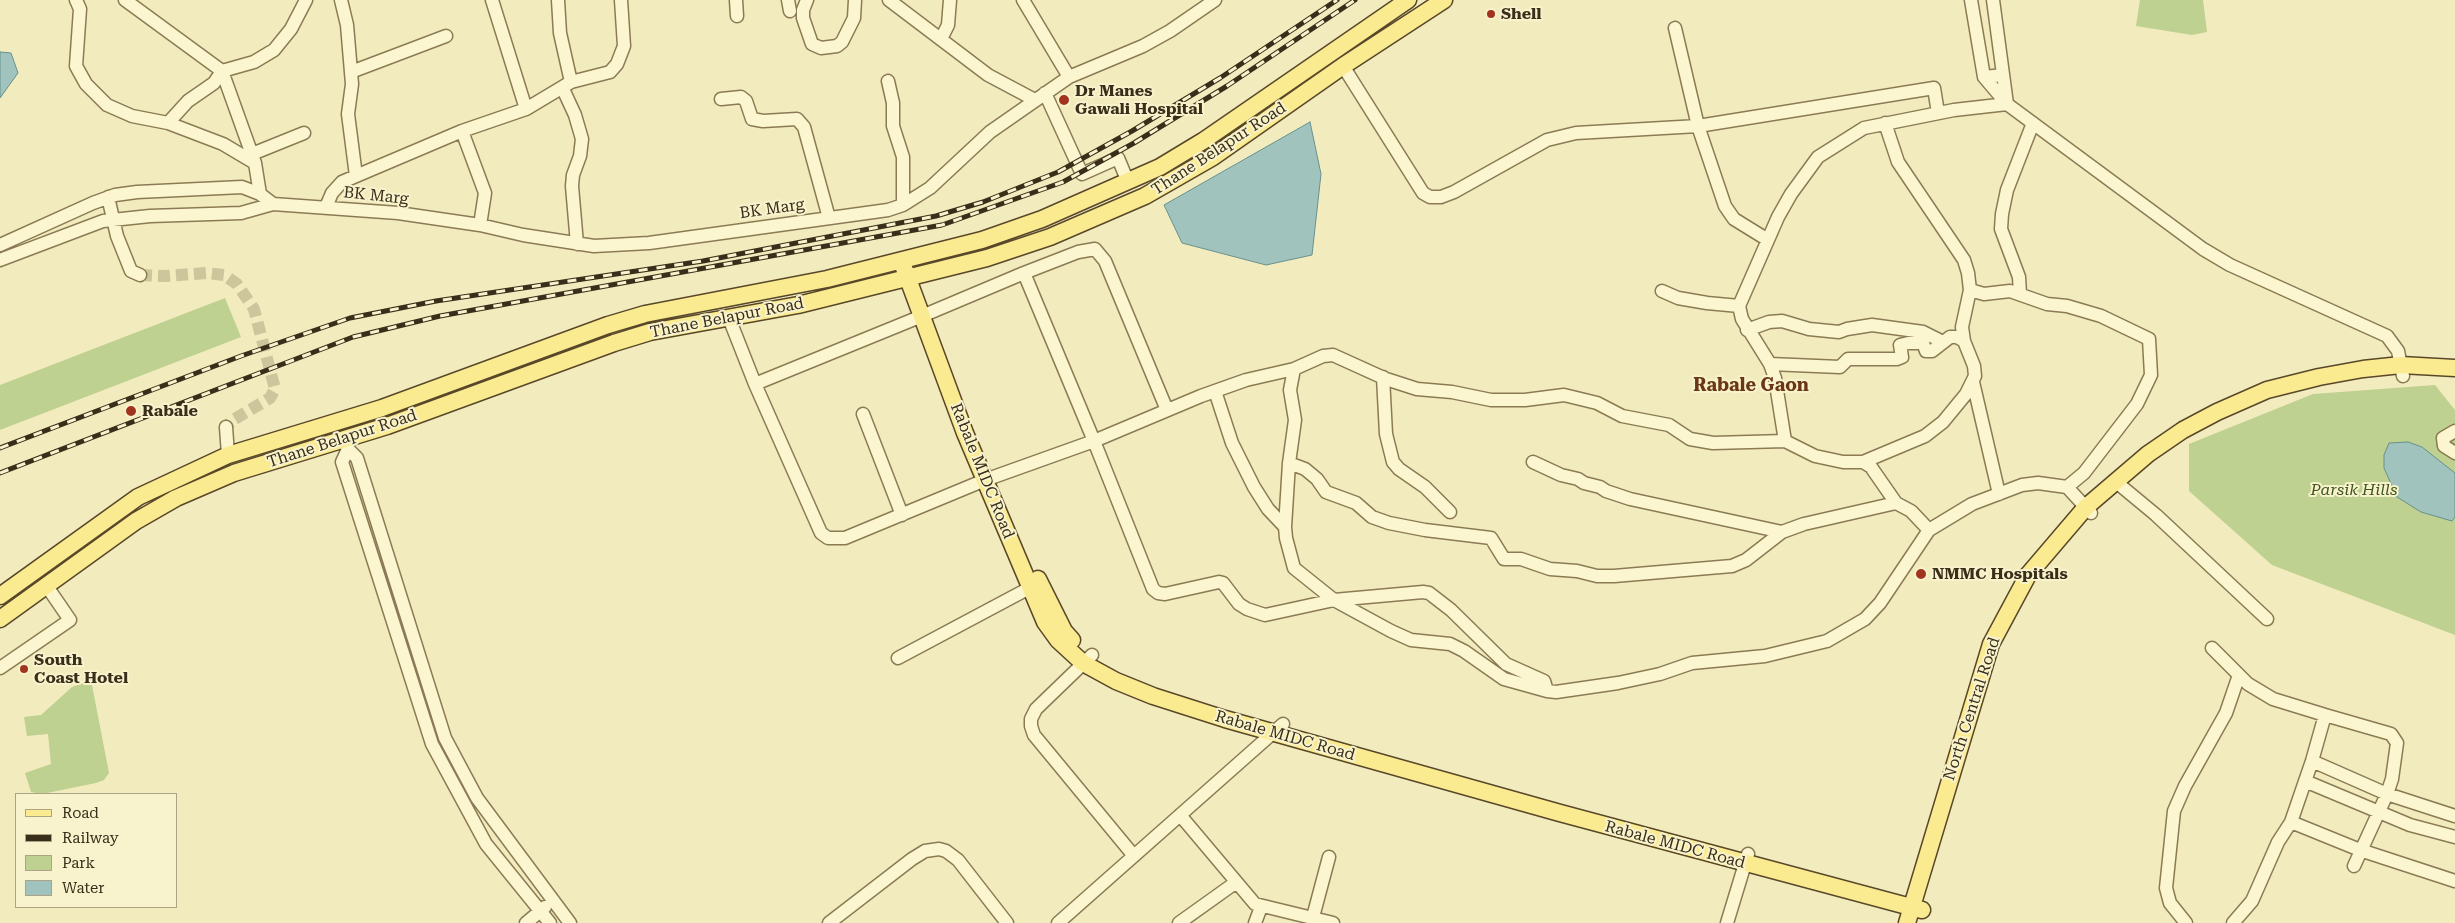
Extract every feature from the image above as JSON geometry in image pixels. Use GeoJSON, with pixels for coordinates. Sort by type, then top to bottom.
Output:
{"type":"FeatureCollection","features":[{"type":"Feature","properties":{"kind":"main road","name":"Thane Belapur Road"},"geometry":{"type":"LineString","coordinates":[[0,596],[138,497],[228,455],[382,408],[608,325],[645,314],[784,288],[908,259],[1001,234],[1042,220],[1160,167],[1203,141],[1408,0]]}},
{"type":"Feature","properties":{"kind":"main road","name":"Thane Belapur Road"},"geometry":{"type":"LineString","coordinates":[[0,619],[111,537],[176,498],[234,472],[346,444],[614,342],[650,332],[798,305],[1007,252],[1050,237],[1145,196],[1213,157],[1343,66],[1444,0]]}},
{"type":"Feature","properties":{"kind":"main road","name":"Rabale MIDC Road"},"geometry":{"type":"LineString","coordinates":[[908,259],[926,314],[1034,585],[1064,631],[1080,648],[1087,659],[1113,668],[1155,692],[1494,791],[1746,859],[1916,910]]}},
{"type":"Feature","properties":{"kind":"main road","name":"North Central Road"},"geometry":{"type":"LineString","coordinates":[[1916,910],[1991,644],[2028,575],[2088,510],[2148,454],[2183,430],[2217,412],[2267,390],[2319,377],[2402,370],[2455,368]]}},
{"type":"Feature","properties":{"kind":"main road","name":"North Central Road"},"geometry":{"type":"LineString","coordinates":[[2088,510],[2121,486],[2141,468],[2188,438],[2245,410],[2274,399],[2329,385],[2402,370],[2455,378]]}},
{"type":"Feature","properties":{"kind":"street"},"geometry":{"type":"LineString","coordinates":[[76,0],[80,8],[76,66],[86,84],[107,105],[132,116],[168,123],[253,158]]}},
{"type":"Feature","properties":{"kind":"street"},"geometry":{"type":"LineString","coordinates":[[125,0],[222,71],[253,158],[260,194]]}},
{"type":"Feature","properties":{"kind":"street"},"geometry":{"type":"LineString","coordinates":[[168,123],[188,101],[214,83],[222,71],[254,62],[274,50],[291,29],[306,0]]}},
{"type":"Feature","properties":{"kind":"street"},"geometry":{"type":"LineString","coordinates":[[341,0],[348,25],[351,72],[348,114],[356,176]]}},
{"type":"Feature","properties":{"kind":"street"},"geometry":{"type":"LineString","coordinates":[[492,0],[526,109]]}},
{"type":"Feature","properties":{"kind":"street"},"geometry":{"type":"LineString","coordinates":[[558,0],[567,86],[582,139],[580,156],[573,175],[572,186],[577,244]]}},
{"type":"Feature","properties":{"kind":"street"},"geometry":{"type":"LineString","coordinates":[[326,207],[332,193],[342,182],[462,131],[526,109],[567,86],[610,72],[617,64],[624,46],[621,0]]}},
{"type":"Feature","properties":{"kind":"street"},"geometry":{"type":"LineString","coordinates":[[736,0],[737,16]]}},
{"type":"Feature","properties":{"kind":"street"},"geometry":{"type":"LineString","coordinates":[[807,0],[803,10],[803,18],[812,44],[821,48],[837,46],[842,42],[854,18],[855,0]]}},
{"type":"Feature","properties":{"kind":"street"},"geometry":{"type":"LineString","coordinates":[[889,0],[988,76],[1040,96],[1082,174],[1118,158],[1128,182]]}},
{"type":"Feature","properties":{"kind":"street"},"geometry":{"type":"LineString","coordinates":[[941,39],[948,25],[950,0]]}},
{"type":"Feature","properties":{"kind":"street"},"geometry":{"type":"LineString","coordinates":[[1023,0],[1069,77]]}},
{"type":"Feature","properties":{"kind":"street","name":"BK Marg"},"geometry":{"type":"LineString","coordinates":[[0,260],[103,221],[150,216],[241,213],[273,204],[398,213],[446,222],[480,224],[524,235],[594,246],[650,244],[888,210],[903,205],[930,188],[990,132],[1069,77],[1143,46],[1170,31],[1215,0]]}},
{"type":"Feature","properties":{"kind":"street"},"geometry":{"type":"LineString","coordinates":[[1972,0],[1984,77],[2007,104],[2230,265],[2387,336],[2398,351],[2402,370]]}},
{"type":"Feature","properties":{"kind":"street"},"geometry":{"type":"LineString","coordinates":[[1993,0],[2007,104]]}},
{"type":"Feature","properties":{"kind":"street"},"geometry":{"type":"LineString","coordinates":[[1675,28],[1698,126],[1725,206],[1734,219],[1768,240]]}},
{"type":"Feature","properties":{"kind":"street"},"geometry":{"type":"LineString","coordinates":[[351,72],[446,36]]}},
{"type":"Feature","properties":{"kind":"street"},"geometry":{"type":"LineString","coordinates":[[1343,66],[1424,193],[1430,197],[1441,197],[1454,192],[1547,140],[1576,133],[1698,126],[1934,88],[1938,112]]}},
{"type":"Feature","properties":{"kind":"street"},"geometry":{"type":"LineString","coordinates":[[1984,77],[2003,75]]}},
{"type":"Feature","properties":{"kind":"street"},"geometry":{"type":"LineString","coordinates":[[888,81],[893,103],[893,126],[903,157],[903,205]]}},
{"type":"Feature","properties":{"kind":"street"},"geometry":{"type":"LineString","coordinates":[[720,99],[741,97],[746,101],[752,119],[762,121],[797,119],[804,127],[829,218]]}},
{"type":"Feature","properties":{"kind":"street"},"geometry":{"type":"LineString","coordinates":[[1785,441],[1775,378],[1770,364],[1742,319],[1739,306],[1791,194],[1818,156],[1864,128],[1938,112],[2007,104]]}},
{"type":"Feature","properties":{"kind":"street"},"geometry":{"type":"LineString","coordinates":[[1885,123],[1898,162],[1964,260],[1968,273],[1970,290],[1963,318],[1964,341],[1974,366],[1973,382],[1999,494]]}},
{"type":"Feature","properties":{"kind":"street"},"geometry":{"type":"LineString","coordinates":[[2020,294],[2018,277],[2001,229],[2002,214],[2006,190],[2032,123]]}},
{"type":"Feature","properties":{"kind":"street"},"geometry":{"type":"LineString","coordinates":[[462,131],[485,193],[480,224]]}},
{"type":"Feature","properties":{"kind":"street"},"geometry":{"type":"LineString","coordinates":[[253,158],[304,133]]}},
{"type":"Feature","properties":{"kind":"street"},"geometry":{"type":"LineString","coordinates":[[0,245],[108,197],[136,192],[242,188],[260,194],[273,204]]}},
{"type":"Feature","properties":{"kind":"street"},"geometry":{"type":"LineString","coordinates":[[108,197],[117,236],[131,271],[140,275]]}},
{"type":"Feature","properties":{"kind":"street"},"geometry":{"type":"LineString","coordinates":[[755,384],[1024,273],[1078,252],[1095,249],[1100,252],[1105,261],[1168,410]]}},
{"type":"Feature","properties":{"kind":"street"},"geometry":{"type":"LineString","coordinates":[[1024,273],[1153,589],[1158,593],[1165,594],[1219,582],[1223,583],[1246,609],[1264,615],[1334,600],[1413,591],[1429,593],[1451,610],[1506,664],[1544,681],[1548,692]]}},
{"type":"Feature","properties":{"kind":"street"},"geometry":{"type":"LineString","coordinates":[[1970,290],[1984,294],[2003,290],[2046,304],[2067,306],[2101,316],[2121,327],[2142,334],[2150,342],[2151,375],[2137,404],[2084,472],[2067,487]]}},
{"type":"Feature","properties":{"kind":"street"},"geometry":{"type":"LineString","coordinates":[[1662,291],[1678,298],[1739,306]]}},
{"type":"Feature","properties":{"kind":"street"},"geometry":{"type":"LineString","coordinates":[[729,318],[755,384],[821,532],[828,538],[845,538],[990,478],[1094,441],[1215,391],[1246,380],[1294,369],[1323,356],[1333,355],[1383,377],[1417,389],[1452,392],[1491,400],[1525,400],[1564,395],[1597,403],[1622,416],[1669,425],[1690,439],[1713,443],[1785,441],[1815,456],[1844,462],[1863,462],[1925,436],[1943,422],[1973,382]]}},
{"type":"Feature","properties":{"kind":"street"},"geometry":{"type":"LineString","coordinates":[[1748,330],[1769,322],[1782,321],[1809,329],[1839,332],[1872,325],[1903,327],[1923,332],[1943,342]]}},
{"type":"Feature","properties":{"kind":"street"},"geometry":{"type":"LineString","coordinates":[[1770,364],[1840,367],[1848,359],[1897,359],[1902,357],[1900,345],[1916,342],[1922,343],[1926,351],[1932,351],[1950,338],[1957,337],[1964,341]]}},
{"type":"Feature","properties":{"kind":"street"},"geometry":{"type":"LineString","coordinates":[[1294,369],[1290,390],[1295,420],[1289,463],[1285,527],[1294,568],[1334,600],[1411,640],[1450,644],[1464,651],[1504,679],[1548,692],[1618,683],[1660,674],[1692,663],[1765,656],[1827,641],[1865,618],[1880,603],[1929,530],[1972,504],[2022,485],[2038,483],[2067,487],[2088,510]]}},
{"type":"Feature","properties":{"kind":"street"},"geometry":{"type":"LineString","coordinates":[[1383,377],[1383,412],[1388,449],[1393,462],[1399,469],[1425,487],[1450,512]]}},
{"type":"Feature","properties":{"kind":"street"},"geometry":{"type":"LineString","coordinates":[[1215,391],[1232,443],[1254,487],[1268,509],[1285,527]]}},
{"type":"Feature","properties":{"kind":"street"},"geometry":{"type":"LineString","coordinates":[[863,414],[902,515]]}},
{"type":"Feature","properties":{"kind":"street"},"geometry":{"type":"LineString","coordinates":[[226,427],[228,455]]}},
{"type":"Feature","properties":{"kind":"street"},"geometry":{"type":"LineString","coordinates":[[2455,431],[2443,438],[2444,446],[2455,453]]}},
{"type":"Feature","properties":{"kind":"street"},"geometry":{"type":"LineString","coordinates":[[346,444],[357,458],[445,738],[477,798],[570,923]]}},
{"type":"Feature","properties":{"kind":"street"},"geometry":{"type":"LineString","coordinates":[[346,444],[342,462],[432,744],[486,844],[550,923]]}},
{"type":"Feature","properties":{"kind":"street"},"geometry":{"type":"LineString","coordinates":[[1533,462],[1561,475],[1578,479],[1584,483],[1630,499],[1782,532]]}},
{"type":"Feature","properties":{"kind":"street"},"geometry":{"type":"LineString","coordinates":[[1863,462],[1877,473],[1896,503],[1911,511],[1929,530]]}},
{"type":"Feature","properties":{"kind":"street"},"geometry":{"type":"LineString","coordinates":[[1289,463],[1311,474],[1326,492],[1356,502],[1372,517],[1380,520],[1425,530],[1491,538],[1504,559],[1521,559],[1550,570],[1576,571],[1597,576],[1732,566],[1746,560],[1782,532],[1804,524],[1896,503]]}},
{"type":"Feature","properties":{"kind":"street"},"geometry":{"type":"LineString","coordinates":[[2121,486],[2156,515],[2267,619]]}},
{"type":"Feature","properties":{"kind":"street"},"geometry":{"type":"LineString","coordinates":[[0,668],[70,620],[46,585]]}},
{"type":"Feature","properties":{"kind":"street"},"geometry":{"type":"LineString","coordinates":[[898,658],[1034,585]]}},
{"type":"Feature","properties":{"kind":"street"},"geometry":{"type":"LineString","coordinates":[[2212,648],[2248,684],[2273,699],[2391,734],[2394,737],[2398,748],[2387,794],[2377,812],[2354,866]]}},
{"type":"Feature","properties":{"kind":"street"},"geometry":{"type":"LineString","coordinates":[[1087,659],[1036,709],[1031,719],[1031,726],[1034,735],[1134,856]]}},
{"type":"Feature","properties":{"kind":"street"},"geometry":{"type":"LineString","coordinates":[[2186,923],[2170,903],[2166,888],[2174,811],[2185,786],[2226,713],[2239,675]]}},
{"type":"Feature","properties":{"kind":"street"},"geometry":{"type":"LineString","coordinates":[[412,684],[428,679]]}},
{"type":"Feature","properties":{"kind":"street"},"geometry":{"type":"LineString","coordinates":[[2233,923],[2252,901],[2278,842],[2290,822],[2312,761],[2325,715]]}},
{"type":"Feature","properties":{"kind":"street"},"geometry":{"type":"LineString","coordinates":[[1058,923],[1279,728]]}},
{"type":"Feature","properties":{"kind":"street"},"geometry":{"type":"LineString","coordinates":[[2312,761],[2387,794],[2455,816]]}},
{"type":"Feature","properties":{"kind":"street"},"geometry":{"type":"LineString","coordinates":[[2305,781],[2410,825],[2455,837]]}},
{"type":"Feature","properties":{"kind":"street"},"geometry":{"type":"LineString","coordinates":[[464,805],[477,798]]}},
{"type":"Feature","properties":{"kind":"street"},"geometry":{"type":"LineString","coordinates":[[1180,814],[1249,899],[1261,907],[1313,917],[1333,923]]}},
{"type":"Feature","properties":{"kind":"street"},"geometry":{"type":"LineString","coordinates":[[2290,822],[2360,850],[2455,881]]}},
{"type":"Feature","properties":{"kind":"street"},"geometry":{"type":"LineString","coordinates":[[829,923],[912,859],[925,851],[938,849],[946,851],[958,860],[1007,923]]}},
{"type":"Feature","properties":{"kind":"street"},"geometry":{"type":"LineString","coordinates":[[1313,917],[1328,857]]}},
{"type":"Feature","properties":{"kind":"street"},"geometry":{"type":"LineString","coordinates":[[1727,923],[1746,859]]}},
{"type":"Feature","properties":{"kind":"street"},"geometry":{"type":"LineString","coordinates":[[1180,923],[1235,883]]}},
{"type":"Feature","properties":{"kind":"street"},"geometry":{"type":"LineString","coordinates":[[526,923],[552,901]]}},
{"type":"Feature","properties":{"kind":"street"},"geometry":{"type":"LineString","coordinates":[[1255,923],[1261,907]]}},
{"type":"Feature","properties":{"kind":"green space"},"geometry":{"type":"Polygon","coordinates":[[[2140,0],[2203,0],[2207,32],[2192,35],[2136,26],[2140,0]]]}},
{"type":"Feature","properties":{"kind":"green space"},"geometry":{"type":"Polygon","coordinates":[[[225,298],[241,337],[0,430],[0,385],[225,298]]]}},
{"type":"Feature","properties":{"kind":"green space","name":"Parsik Hills"},"geometry":{"type":"Polygon","coordinates":[[[2435,385],[2455,410],[2455,635],[2272,565],[2189,491],[2189,444],[2313,394],[2435,385]]]}},
{"type":"Feature","properties":{"kind":"green space"},"geometry":{"type":"Polygon","coordinates":[[[91,680],[109,773],[104,780],[96,783],[47,793],[31,792],[25,773],[51,764],[48,734],[27,736],[24,717],[41,715],[72,687],[91,680]]]}},
{"type":"Feature","properties":{"kind":"water"},"geometry":{"type":"Polygon","coordinates":[[[0,52],[11,53],[18,73],[0,98],[0,52]]]}},
{"type":"Feature","properties":{"kind":"water"},"geometry":{"type":"Polygon","coordinates":[[[1310,122],[1321,174],[1312,255],[1266,265],[1182,243],[1164,205],[1310,122]]]}},
{"type":"Feature","properties":{"kind":"water"},"geometry":{"type":"Polygon","coordinates":[[[2408,442],[2422,447],[2455,473],[2455,517],[2452,521],[2421,512],[2397,497],[2384,468],[2384,455],[2389,443],[2408,442]]]}},
{"type":"Feature","properties":{"kind":"tunnel"},"geometry":{"type":"LineString","coordinates":[[140,275],[166,276],[206,273],[224,275],[237,284],[254,309],[275,389],[270,398],[233,420],[226,427]]}},
{"type":"Feature","properties":{"kind":"railway"},"geometry":{"type":"LineString","coordinates":[[0,448],[241,356],[350,318],[436,301],[703,261],[936,216],[983,202],[1058,172],[1132,131],[1220,78],[1337,0]]}},
{"type":"Feature","properties":{"kind":"railway"},"geometry":{"type":"LineString","coordinates":[[0,473],[353,337],[440,316],[942,225],[1063,182],[1134,143],[1227,86],[1355,0]]}},
{"type":"Feature","properties":{"kind":"place","name":"Shell"},"geometry":{"type":"Point","coordinates":[1491,14]}},
{"type":"Feature","properties":{"kind":"place","name":"Dr Manes Gawali Hospital"},"geometry":{"type":"Point","coordinates":[1064,100]}},
{"type":"Feature","properties":{"kind":"place","name":"Rabale"},"geometry":{"type":"Point","coordinates":[131,411]}},
{"type":"Feature","properties":{"kind":"place","name":"NMMC Hospitals"},"geometry":{"type":"Point","coordinates":[1921,574]}},
{"type":"Feature","properties":{"kind":"place","name":"South Coast Hotel"},"geometry":{"type":"Point","coordinates":[24,669]}},
{"type":"Feature","properties":{"kind":"district","name":"Rabale Gaon"},"geometry":{"type":"Point","coordinates":[1751,386]}}]}
